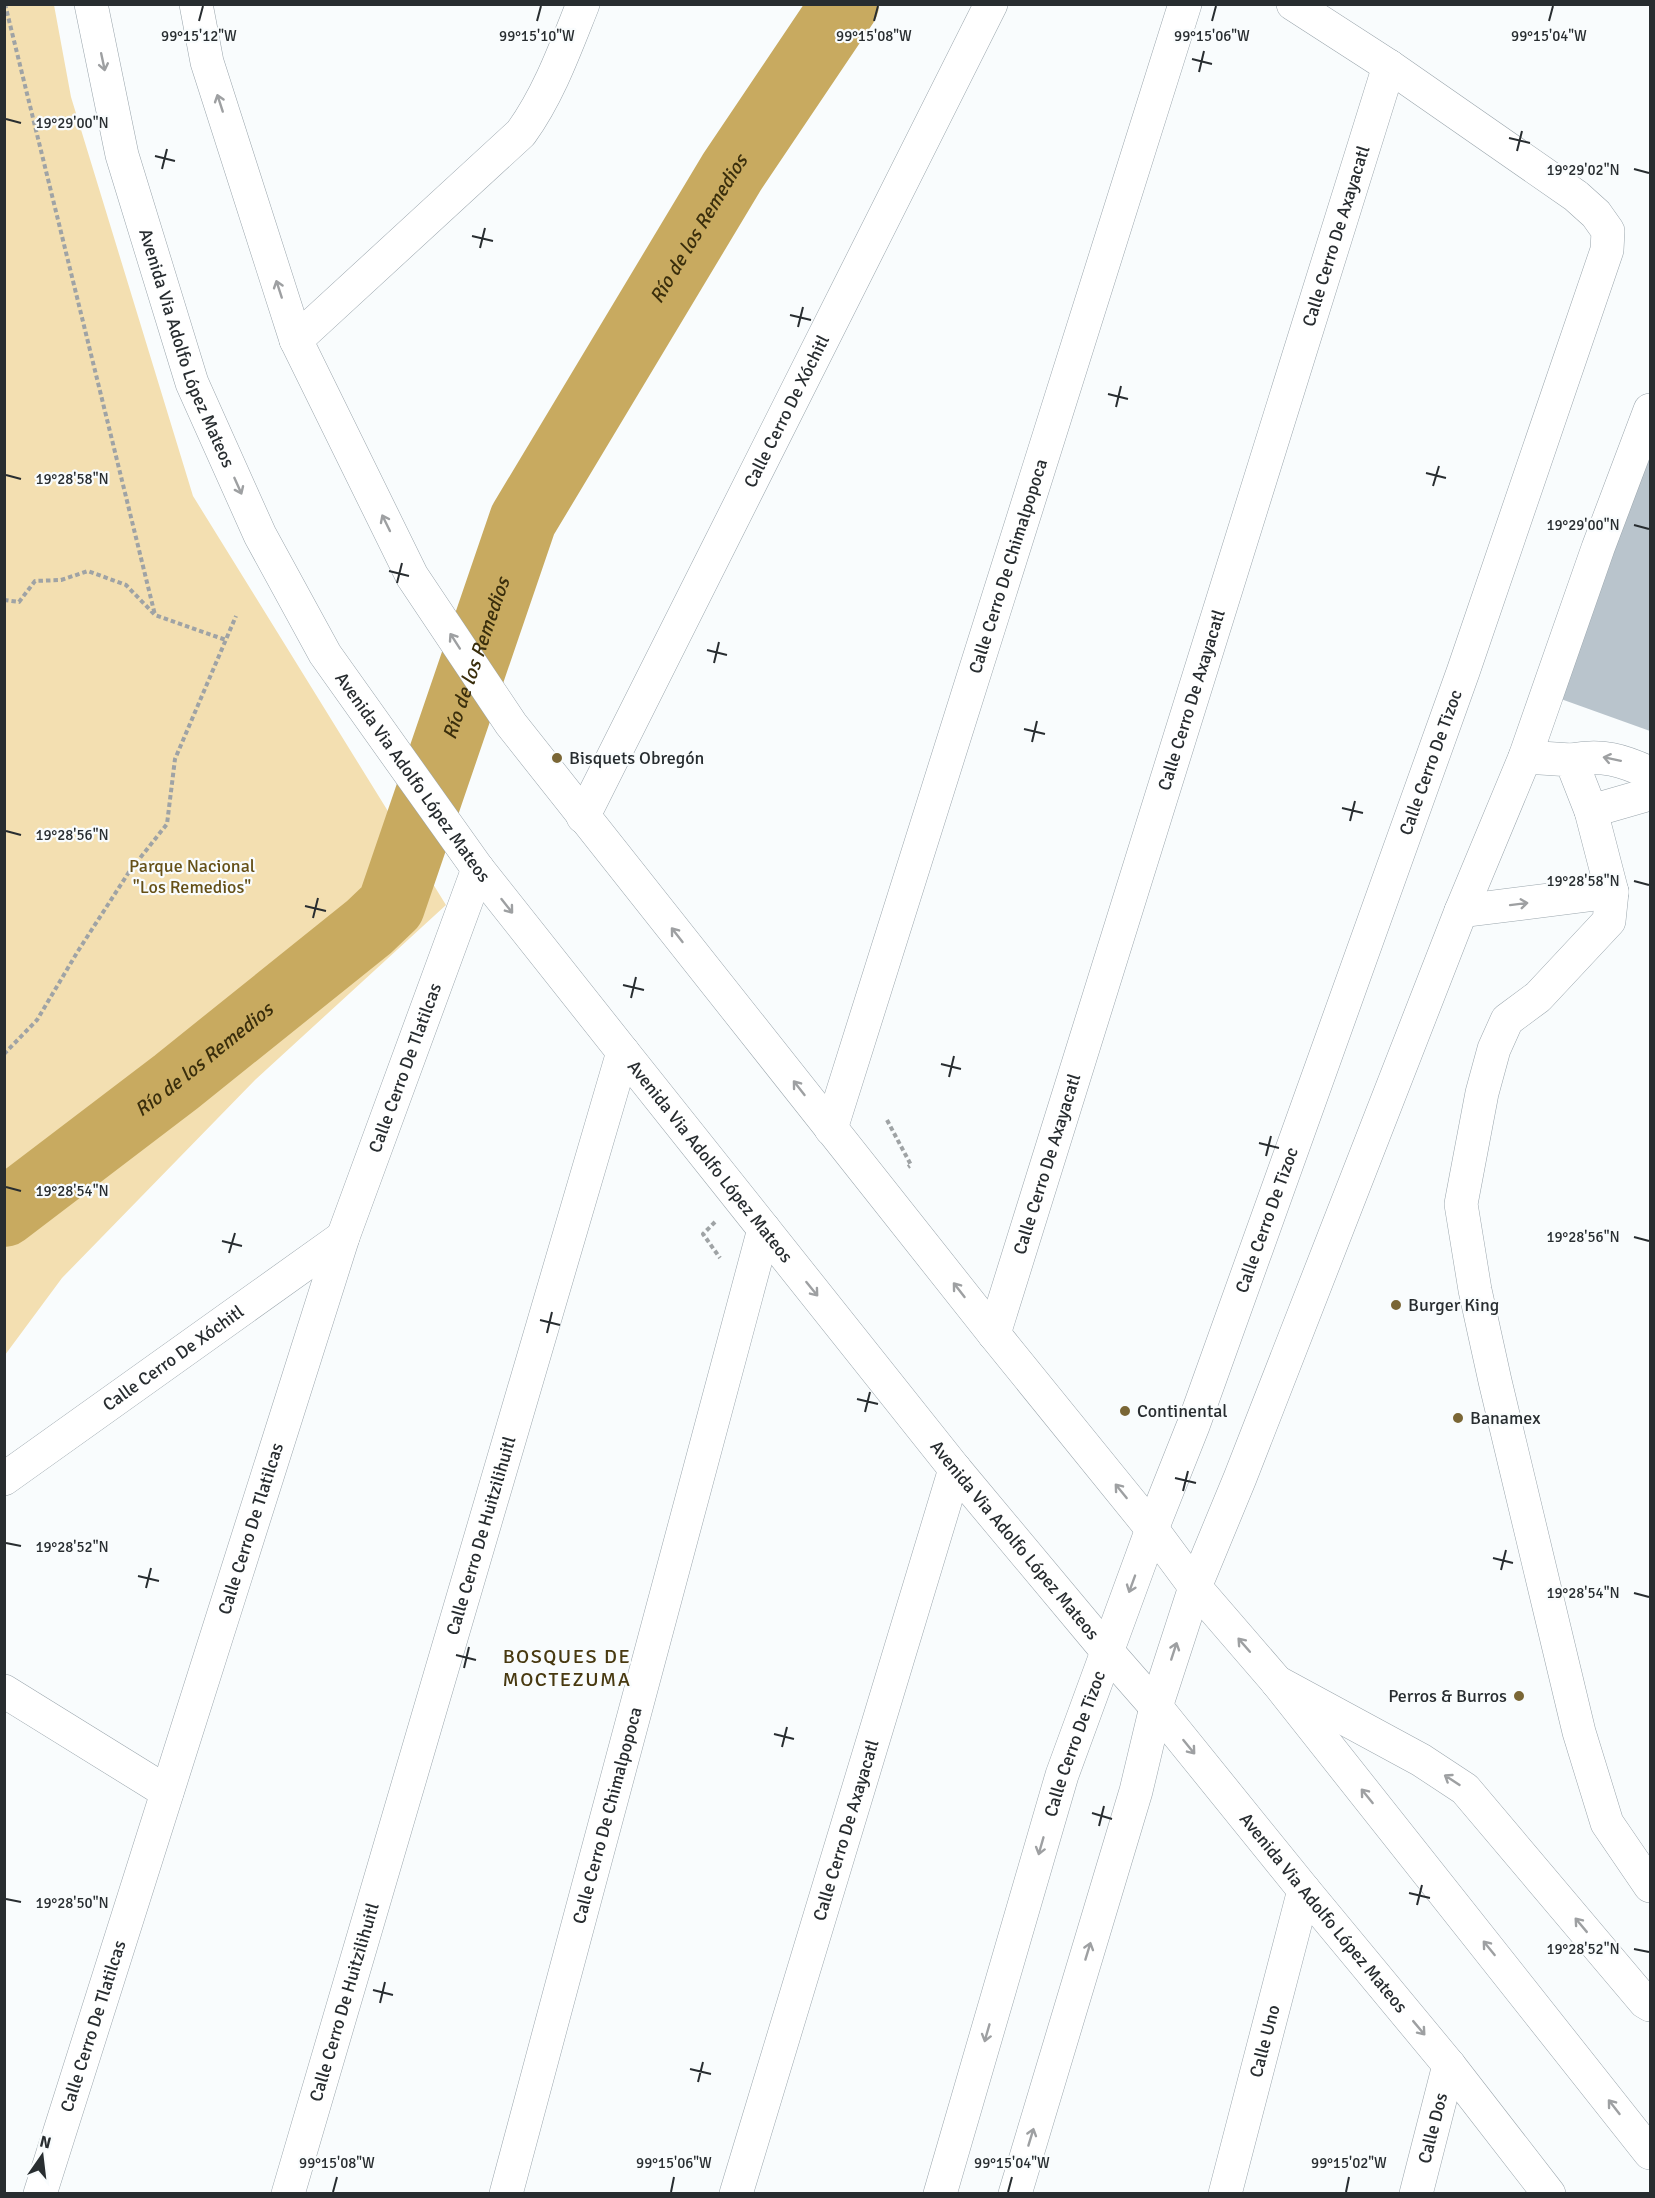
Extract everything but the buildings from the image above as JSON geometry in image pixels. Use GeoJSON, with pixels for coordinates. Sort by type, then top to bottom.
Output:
{"type":"FeatureCollection","features":[{"type":"Feature","properties":{"kind":"street","name":"Avenida Via Adolfo López Mateos"},"geometry":{"type":"LineString","coordinates":[[91,4],[122,155],[192,383],[260,535],[325,654],[478,869],[623,1052],[955,1469],[1107,1652],[1156,1707],[1449,2065],[1549,2193]]}},
{"type":"Feature","properties":{"kind":"street"},"geometry":{"type":"LineString","coordinates":[[196,4],[207,62],[296,340],[412,576],[511,724],[994,1334],[1152,1529],[1195,1587],[1277,1682],[1650,2153]]}},
{"type":"Feature","properties":{"kind":"street"},"geometry":{"type":"LineString","coordinates":[[296,340],[521,133],[549,88],[583,4]]}},
{"type":"Feature","properties":{"kind":"street","name":"Calle Cerro De Xóchitl"},"geometry":{"type":"LineString","coordinates":[[583,817],[991,4]]}},
{"type":"Feature","properties":{"kind":"street","name":"Calle Cerro De Chimalpopoca"},"geometry":{"type":"LineString","coordinates":[[831,1129],[1185,4]]}},
{"type":"Feature","properties":{"kind":"street"},"geometry":{"type":"LineString","coordinates":[[1293,4],[1389,66]]}},
{"type":"Feature","properties":{"kind":"street","name":"Calle Cerro De Tizoc"},"geometry":{"type":"LineString","coordinates":[[940,2193],[1062,1775],[1152,1529],[1193,1426],[1459,683],[1606,250],[1608,231],[1596,214],[1576,196],[1389,66]]}},
{"type":"Feature","properties":{"kind":"street","name":"Calle Cerro De Axayacatl"},"geometry":{"type":"LineString","coordinates":[[994,1334],[1389,66]]}},
{"type":"Feature","properties":{"kind":"street"},"geometry":{"type":"LineString","coordinates":[[1015,2193],[1136,1791],[1156,1707],[1195,1587],[1240,1478],[1461,911],[1525,757],[1594,560],[1650,410]]}},
{"type":"Feature","properties":{"kind":"street"},"geometry":{"type":"LineString","coordinates":[[1525,757],[1571,760],[1593,755],[1629,763],[1650,773]]}},
{"type":"Feature","properties":{"kind":"street"},"geometry":{"type":"LineString","coordinates":[[1571,760],[1591,811],[1612,892],[1609,921],[1538,996],[1507,1020],[1494,1049],[1482,1093],[1461,1204],[1475,1290],[1495,1381],[1579,1732],[1607,1823],[1650,1886]]}},
{"type":"Feature","properties":{"kind":"street"},"geometry":{"type":"LineString","coordinates":[[1591,811],[1650,794]]}},
{"type":"Feature","properties":{"kind":"street","name":"Calle Cerro De Tlatilcas"},"geometry":{"type":"LineString","coordinates":[[40,2193],[343,1237],[478,869]]}},
{"type":"Feature","properties":{"kind":"street"},"geometry":{"type":"LineString","coordinates":[[1461,911],[1612,892]]}},
{"type":"Feature","properties":{"kind":"street","name":"Calle Cerro De Huitzilihuitl"},"geometry":{"type":"LineString","coordinates":[[288,2193],[623,1052]]}},
{"type":"Feature","properties":{"kind":"street","name":"Calle Cerro De Chimalpopoca"},"geometry":{"type":"LineString","coordinates":[[506,2193],[764,1229]]}},
{"type":"Feature","properties":{"kind":"street","name":"Calle Cerro De Xóchitl"},"geometry":{"type":"LineString","coordinates":[[4,1479],[343,1237]]}},
{"type":"Feature","properties":{"kind":"street","name":"Calle Cerro De Axayacatl"},"geometry":{"type":"LineString","coordinates":[[736,2193],[955,1469]]}},
{"type":"Feature","properties":{"kind":"street"},"geometry":{"type":"LineString","coordinates":[[1277,1682],[1421,1760],[1465,1789],[1650,2006]]}},
{"type":"Feature","properties":{"kind":"street"},"geometry":{"type":"LineString","coordinates":[[4,1691],[167,1792]]}},
{"type":"Feature","properties":{"kind":"street","name":"Calle Uno"},"geometry":{"type":"LineString","coordinates":[[1225,2193],[1304,1890]]}},
{"type":"Feature","properties":{"kind":"street","name":"Calle Dos"},"geometry":{"type":"LineString","coordinates":[[1416,2193],[1449,2065]]}},
{"type":"Feature","properties":{"kind":"path"},"geometry":{"type":"LineString","coordinates":[[5,4],[155,615]]}},
{"type":"Feature","properties":{"kind":"path"},"geometry":{"type":"LineString","coordinates":[[4,600],[19,602],[35,581],[61,580],[88,571],[126,585],[155,615],[226,640]]}},
{"type":"Feature","properties":{"kind":"path"},"geometry":{"type":"LineString","coordinates":[[4,1054],[37,1020],[123,882],[167,824],[175,759],[236,616]]}},
{"type":"Feature","properties":{"kind":"path"},"geometry":{"type":"LineString","coordinates":[[887,1120],[911,1165]]}},
{"type":"Feature","properties":{"kind":"path"},"geometry":{"type":"LineString","coordinates":[[703,1234],[722,1261]]}},
{"type":"Feature","properties":{"kind":"green space","name":"Parque Nacional \"Los Remedios\""},"geometry":{"type":"Polygon","coordinates":[[[4,5],[54,5],[71,97],[193,496],[446,905],[255,1080],[62,1278],[5,1355],[4,5]]]}},
{"type":"Feature","properties":{"kind":"waterway","name":"Río de los Remedios"},"geometry":{"type":"LineString","coordinates":[[4,1213],[176,1082],[369,927],[391,906],[523,520],[732,172],[845,4]]}},
{"type":"Feature","properties":{"kind":"place","name":"Bisquets Obregón"},"geometry":{"type":"Point","coordinates":[557,758]}},
{"type":"Feature","properties":{"kind":"place","name":"Burger King"},"geometry":{"type":"Point","coordinates":[1396,1305]}},
{"type":"Feature","properties":{"kind":"place","name":"Continental"},"geometry":{"type":"Point","coordinates":[1125,1411]}},
{"type":"Feature","properties":{"kind":"place","name":"Banamex"},"geometry":{"type":"Point","coordinates":[1458,1418]}},
{"type":"Feature","properties":{"kind":"place","name":"Perros & Burros"},"geometry":{"type":"Point","coordinates":[1519,1696]}},
{"type":"Feature","properties":{"kind":"district","name":"BOSQUES DE MOCTEZUMA"},"geometry":{"type":"Point","coordinates":[567,1668]}}]}
